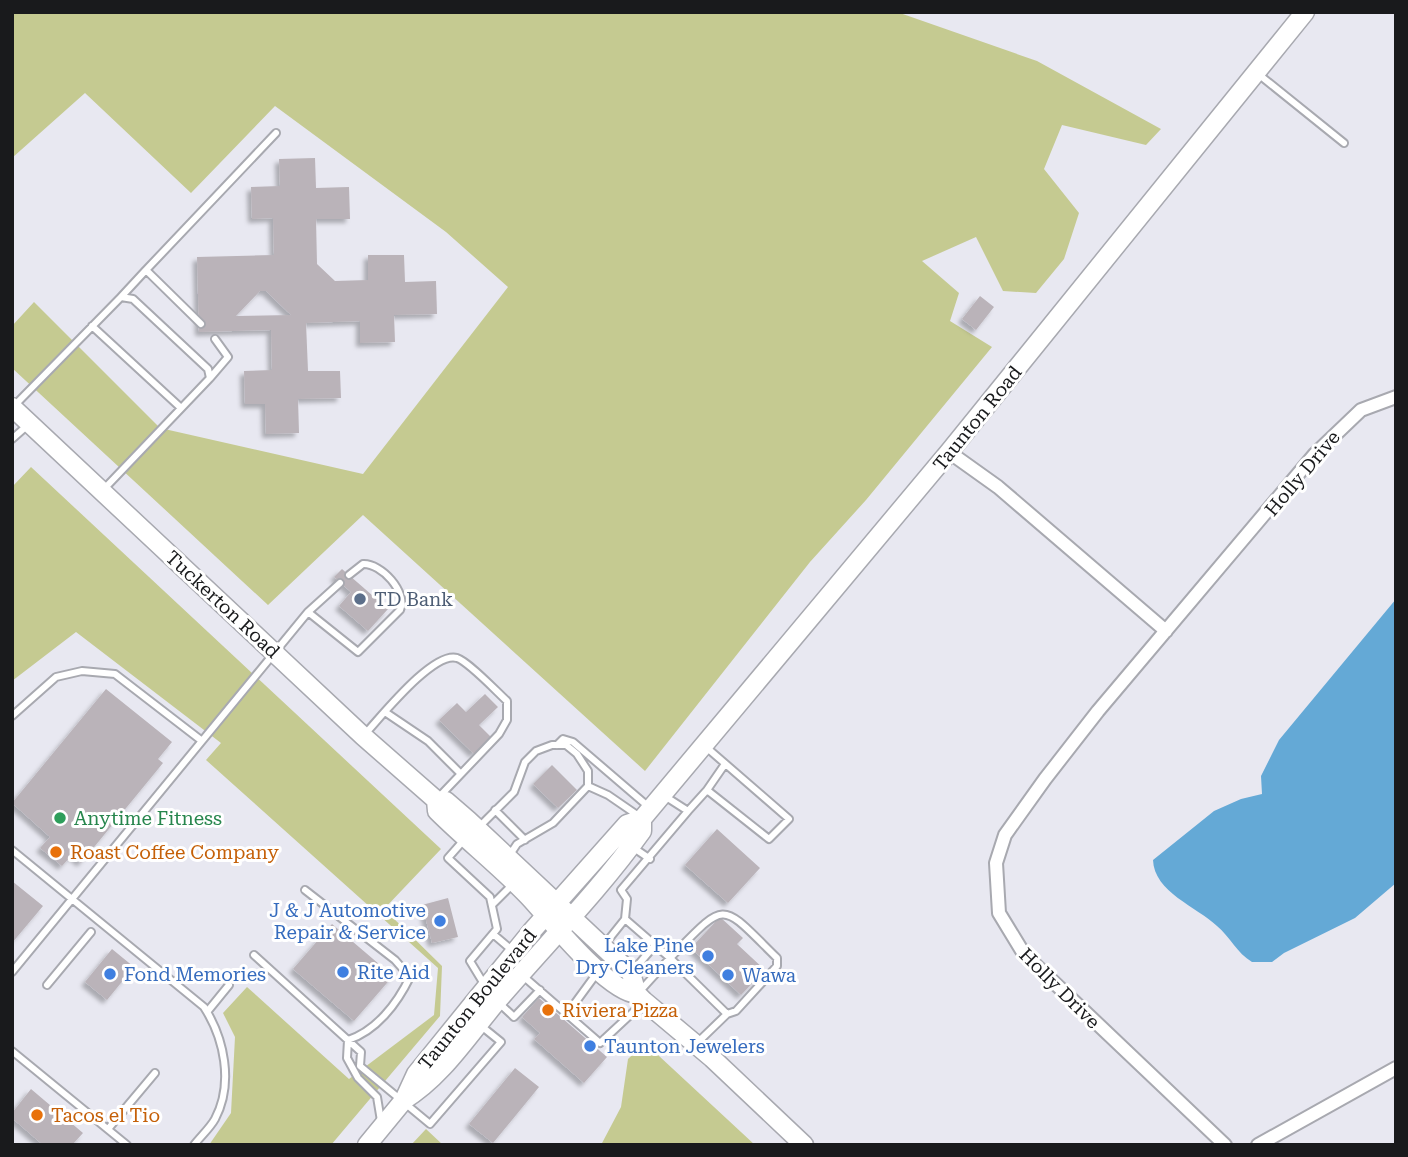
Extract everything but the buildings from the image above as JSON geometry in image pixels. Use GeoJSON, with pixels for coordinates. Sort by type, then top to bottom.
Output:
{"type":"FeatureCollection","features":[{"type":"Feature","properties":{"kind":"main road","name":"Taunton Road"},"geometry":{"type":"LineString","coordinates":[[557,903],[627,824],[651,807],[949,452],[1305,12]]}},
{"type":"Feature","properties":{"kind":"main road","name":"Tuckerton Road"},"geometry":{"type":"LineString","coordinates":[[13,407],[363,736],[436,800],[446,801],[513,884],[599,971],[627,993],[640,998],[804,1145]]}},
{"type":"Feature","properties":{"kind":"main road","name":"Taunton Road"},"geometry":{"type":"LineString","coordinates":[[573,918],[642,831],[651,807]]}},
{"type":"Feature","properties":{"kind":"main road","name":"Tuckerton Road"},"geometry":{"type":"LineString","coordinates":[[471,834],[508,858],[631,973]]}},
{"type":"Feature","properties":{"kind":"main road","name":"Taunton Boulevard"},"geometry":{"type":"LineString","coordinates":[[404,1100],[427,1086],[479,1024],[516,953],[557,903]]}},
{"type":"Feature","properties":{"kind":"main road","name":"Taunton Boulevard"},"geometry":{"type":"LineString","coordinates":[[367,1145],[404,1100],[416,1074],[492,995],[521,974],[573,918]]}},
{"type":"Feature","properties":{"kind":"main road"},"geometry":{"type":"LineString","coordinates":[[631,973],[640,998]]}},
{"type":"Feature","properties":{"kind":"street","name":"Holly Drive"},"geometry":{"type":"LineString","coordinates":[[1225,1145],[1034,967],[1006,926],[996,895],[996,863],[1005,835],[1098,710],[1334,433],[1361,410],[1396,397]]}},
{"type":"Feature","properties":{"kind":"street"},"geometry":{"type":"LineString","coordinates":[[949,452],[998,487],[1166,631]]}},
{"type":"Feature","properties":{"kind":"street"},"geometry":{"type":"LineString","coordinates":[[1258,1145],[1396,1068]]}},
{"type":"Feature","properties":{"kind":"lane"},"geometry":{"type":"LineString","coordinates":[[1256,72],[1344,143]]}},
{"type":"Feature","properties":{"kind":"lane"},"geometry":{"type":"LineString","coordinates":[[13,407],[276,132]]}},
{"type":"Feature","properties":{"kind":"lane"},"geometry":{"type":"LineString","coordinates":[[146,270],[201,324]]}},
{"type":"Feature","properties":{"kind":"lane"},"geometry":{"type":"LineString","coordinates":[[121,297],[133,299],[208,369],[210,378]]}},
{"type":"Feature","properties":{"kind":"lane"},"geometry":{"type":"LineString","coordinates":[[92,326],[181,408]]}},
{"type":"Feature","properties":{"kind":"lane"},"geometry":{"type":"LineString","coordinates":[[103,490],[228,357],[215,339]]}},
{"type":"Feature","properties":{"kind":"lane"},"geometry":{"type":"LineString","coordinates":[[12,439],[30,424]]}},
{"type":"Feature","properties":{"kind":"lane"},"geometry":{"type":"LineString","coordinates":[[308,612],[358,652],[400,610],[402,597],[372,565],[360,565],[349,575]]}},
{"type":"Feature","properties":{"kind":"lane"},"geometry":{"type":"LineString","coordinates":[[12,972],[308,612],[341,583]]}},
{"type":"Feature","properties":{"kind":"lane"},"geometry":{"type":"LineString","coordinates":[[363,736],[426,670],[444,658],[459,659],[507,701],[507,719],[499,734],[436,800]]}},
{"type":"Feature","properties":{"kind":"lane"},"geometry":{"type":"LineString","coordinates":[[12,716],[56,677],[82,671],[115,674],[202,741]]}},
{"type":"Feature","properties":{"kind":"lane"},"geometry":{"type":"LineString","coordinates":[[385,712],[428,741],[460,773]]}},
{"type":"Feature","properties":{"kind":"lane"},"geometry":{"type":"LineString","coordinates":[[557,745],[563,739],[573,742],[651,807]]}},
{"type":"Feature","properties":{"kind":"lane"},"geometry":{"type":"LineString","coordinates":[[703,744],[789,819],[769,839],[707,790]]}},
{"type":"Feature","properties":{"kind":"lane"},"geometry":{"type":"LineString","coordinates":[[508,858],[517,844],[553,823],[588,786],[589,771],[577,754],[566,746],[557,745],[536,751],[525,762],[514,792],[448,858],[490,897],[493,904],[497,929],[470,961],[492,995],[514,1017],[540,989]]}},
{"type":"Feature","properties":{"kind":"lane"},"geometry":{"type":"LineString","coordinates":[[621,891],[707,790],[725,764]]}},
{"type":"Feature","properties":{"kind":"lane"},"geometry":{"type":"LineString","coordinates":[[588,786],[608,795],[651,807],[688,811]]}},
{"type":"Feature","properties":{"kind":"lane"},"geometry":{"type":"LineString","coordinates":[[495,810],[526,839]]}},
{"type":"Feature","properties":{"kind":"lane"},"geometry":{"type":"LineString","coordinates":[[631,846],[650,859]]}},
{"type":"Feature","properties":{"kind":"lane"},"geometry":{"type":"LineString","coordinates":[[12,850],[207,1012],[221,1042],[225,1081],[215,1120],[194,1145]]}},
{"type":"Feature","properties":{"kind":"lane"},"geometry":{"type":"LineString","coordinates":[[603,947],[625,919],[627,899],[621,891],[604,880]]}},
{"type":"Feature","properties":{"kind":"lane"},"geometry":{"type":"LineString","coordinates":[[493,904],[513,884]]}},
{"type":"Feature","properties":{"kind":"lane"},"geometry":{"type":"LineString","coordinates":[[305,891],[395,960],[410,977],[403,992],[368,1034],[348,1040]]}},
{"type":"Feature","properties":{"kind":"lane"},"geometry":{"type":"LineString","coordinates":[[521,974],[600,1043],[640,998],[670,958],[708,919],[720,913],[732,914],[777,958],[777,966],[736,1012],[727,1014],[695,1046]]}},
{"type":"Feature","properties":{"kind":"lane"},"geometry":{"type":"LineString","coordinates":[[625,919],[670,958],[727,1014]]}},
{"type":"Feature","properties":{"kind":"lane"},"geometry":{"type":"LineString","coordinates":[[47,985],[91,932]]}},
{"type":"Feature","properties":{"kind":"lane"},"geometry":{"type":"LineString","coordinates":[[493,934],[516,953]]}},
{"type":"Feature","properties":{"kind":"lane"},"geometry":{"type":"LineString","coordinates":[[631,973],[655,945]]}},
{"type":"Feature","properties":{"kind":"lane"},"geometry":{"type":"LineString","coordinates":[[254,955],[361,1052],[360,1066],[430,1124],[501,1042],[479,1024]]}},
{"type":"Feature","properties":{"kind":"lane"},"geometry":{"type":"LineString","coordinates":[[567,1014],[599,971]]}},
{"type":"Feature","properties":{"kind":"lane"},"geometry":{"type":"LineString","coordinates":[[207,1012],[229,985]]}},
{"type":"Feature","properties":{"kind":"lane"},"geometry":{"type":"LineString","coordinates":[[348,1040],[347,1058],[358,1078],[377,1097],[382,1126]]}},
{"type":"Feature","properties":{"kind":"lane"},"geometry":{"type":"LineString","coordinates":[[12,1051],[127,1145]]}},
{"type":"Feature","properties":{"kind":"lane"},"geometry":{"type":"LineString","coordinates":[[108,1129],[155,1073]]}},
{"type":"Feature","properties":{"kind":"green space"},"geometry":{"type":"Polygon","coordinates":[[[12,12],[897,12],[1037,61],[1161,129],[1146,145],[1062,125],[1044,169],[1079,213],[1064,259],[1036,293],[1003,291],[976,237],[922,261],[959,293],[950,321],[992,347],[866,500],[810,562],[645,771],[363,515],[268,605],[12,368],[12,326],[34,302],[160,428],[363,474],[508,287],[446,232],[275,106],[191,193],[85,93],[12,158],[12,12]]]}},
{"type":"Feature","properties":{"kind":"green space"},"geometry":{"type":"Polygon","coordinates":[[[31,467],[441,849],[384,909],[442,966],[440,1016],[331,1145],[209,1145],[231,1113],[235,1037],[223,1013],[247,987],[349,1079],[434,1015],[438,968],[206,760],[221,743],[76,632],[12,681],[12,487],[31,467]]]}},
{"type":"Feature","properties":{"kind":"green space"},"geometry":{"type":"Polygon","coordinates":[[[645,1043],[755,1145],[601,1145],[621,1107],[628,1059],[645,1043]]]}},
{"type":"Feature","properties":{"kind":"green space"},"geometry":{"type":"Polygon","coordinates":[[[426,1129],[443,1145],[411,1145],[426,1129]]]}},
{"type":"Feature","properties":{"kind":"water"},"geometry":{"type":"Polygon","coordinates":[[[1396,599],[1396,883],[1355,918],[1284,953],[1272,962],[1252,962],[1209,919],[1168,890],[1155,871],[1153,860],[1214,811],[1241,799],[1262,794],[1261,776],[1279,740],[1396,599]]]}},
{"type":"Feature","properties":{"kind":"place","name":"TD Bank"},"geometry":{"type":"Point","coordinates":[360,599]}},
{"type":"Feature","properties":{"kind":"place","name":"Anytime Fitness"},"geometry":{"type":"Point","coordinates":[60,818]}},
{"type":"Feature","properties":{"kind":"place","name":"Roast Coffee Company"},"geometry":{"type":"Point","coordinates":[56,852]}},
{"type":"Feature","properties":{"kind":"place","name":"J & J Automotive Repair & Service"},"geometry":{"type":"Point","coordinates":[440,921]}},
{"type":"Feature","properties":{"kind":"place","name":"Lake Pine Dry Cleaners"},"geometry":{"type":"Point","coordinates":[708,956]}},
{"type":"Feature","properties":{"kind":"place","name":"Rite Aid"},"geometry":{"type":"Point","coordinates":[343,972]}},
{"type":"Feature","properties":{"kind":"place","name":"Fond Memories"},"geometry":{"type":"Point","coordinates":[110,974]}},
{"type":"Feature","properties":{"kind":"place","name":"Wawa"},"geometry":{"type":"Point","coordinates":[728,975]}},
{"type":"Feature","properties":{"kind":"place","name":"Riviera Pizza"},"geometry":{"type":"Point","coordinates":[548,1010]}},
{"type":"Feature","properties":{"kind":"place","name":"Taunton Jewelers"},"geometry":{"type":"Point","coordinates":[590,1046]}},
{"type":"Feature","properties":{"kind":"place","name":"Tacos el Tio"},"geometry":{"type":"Point","coordinates":[37,1115]}}]}
